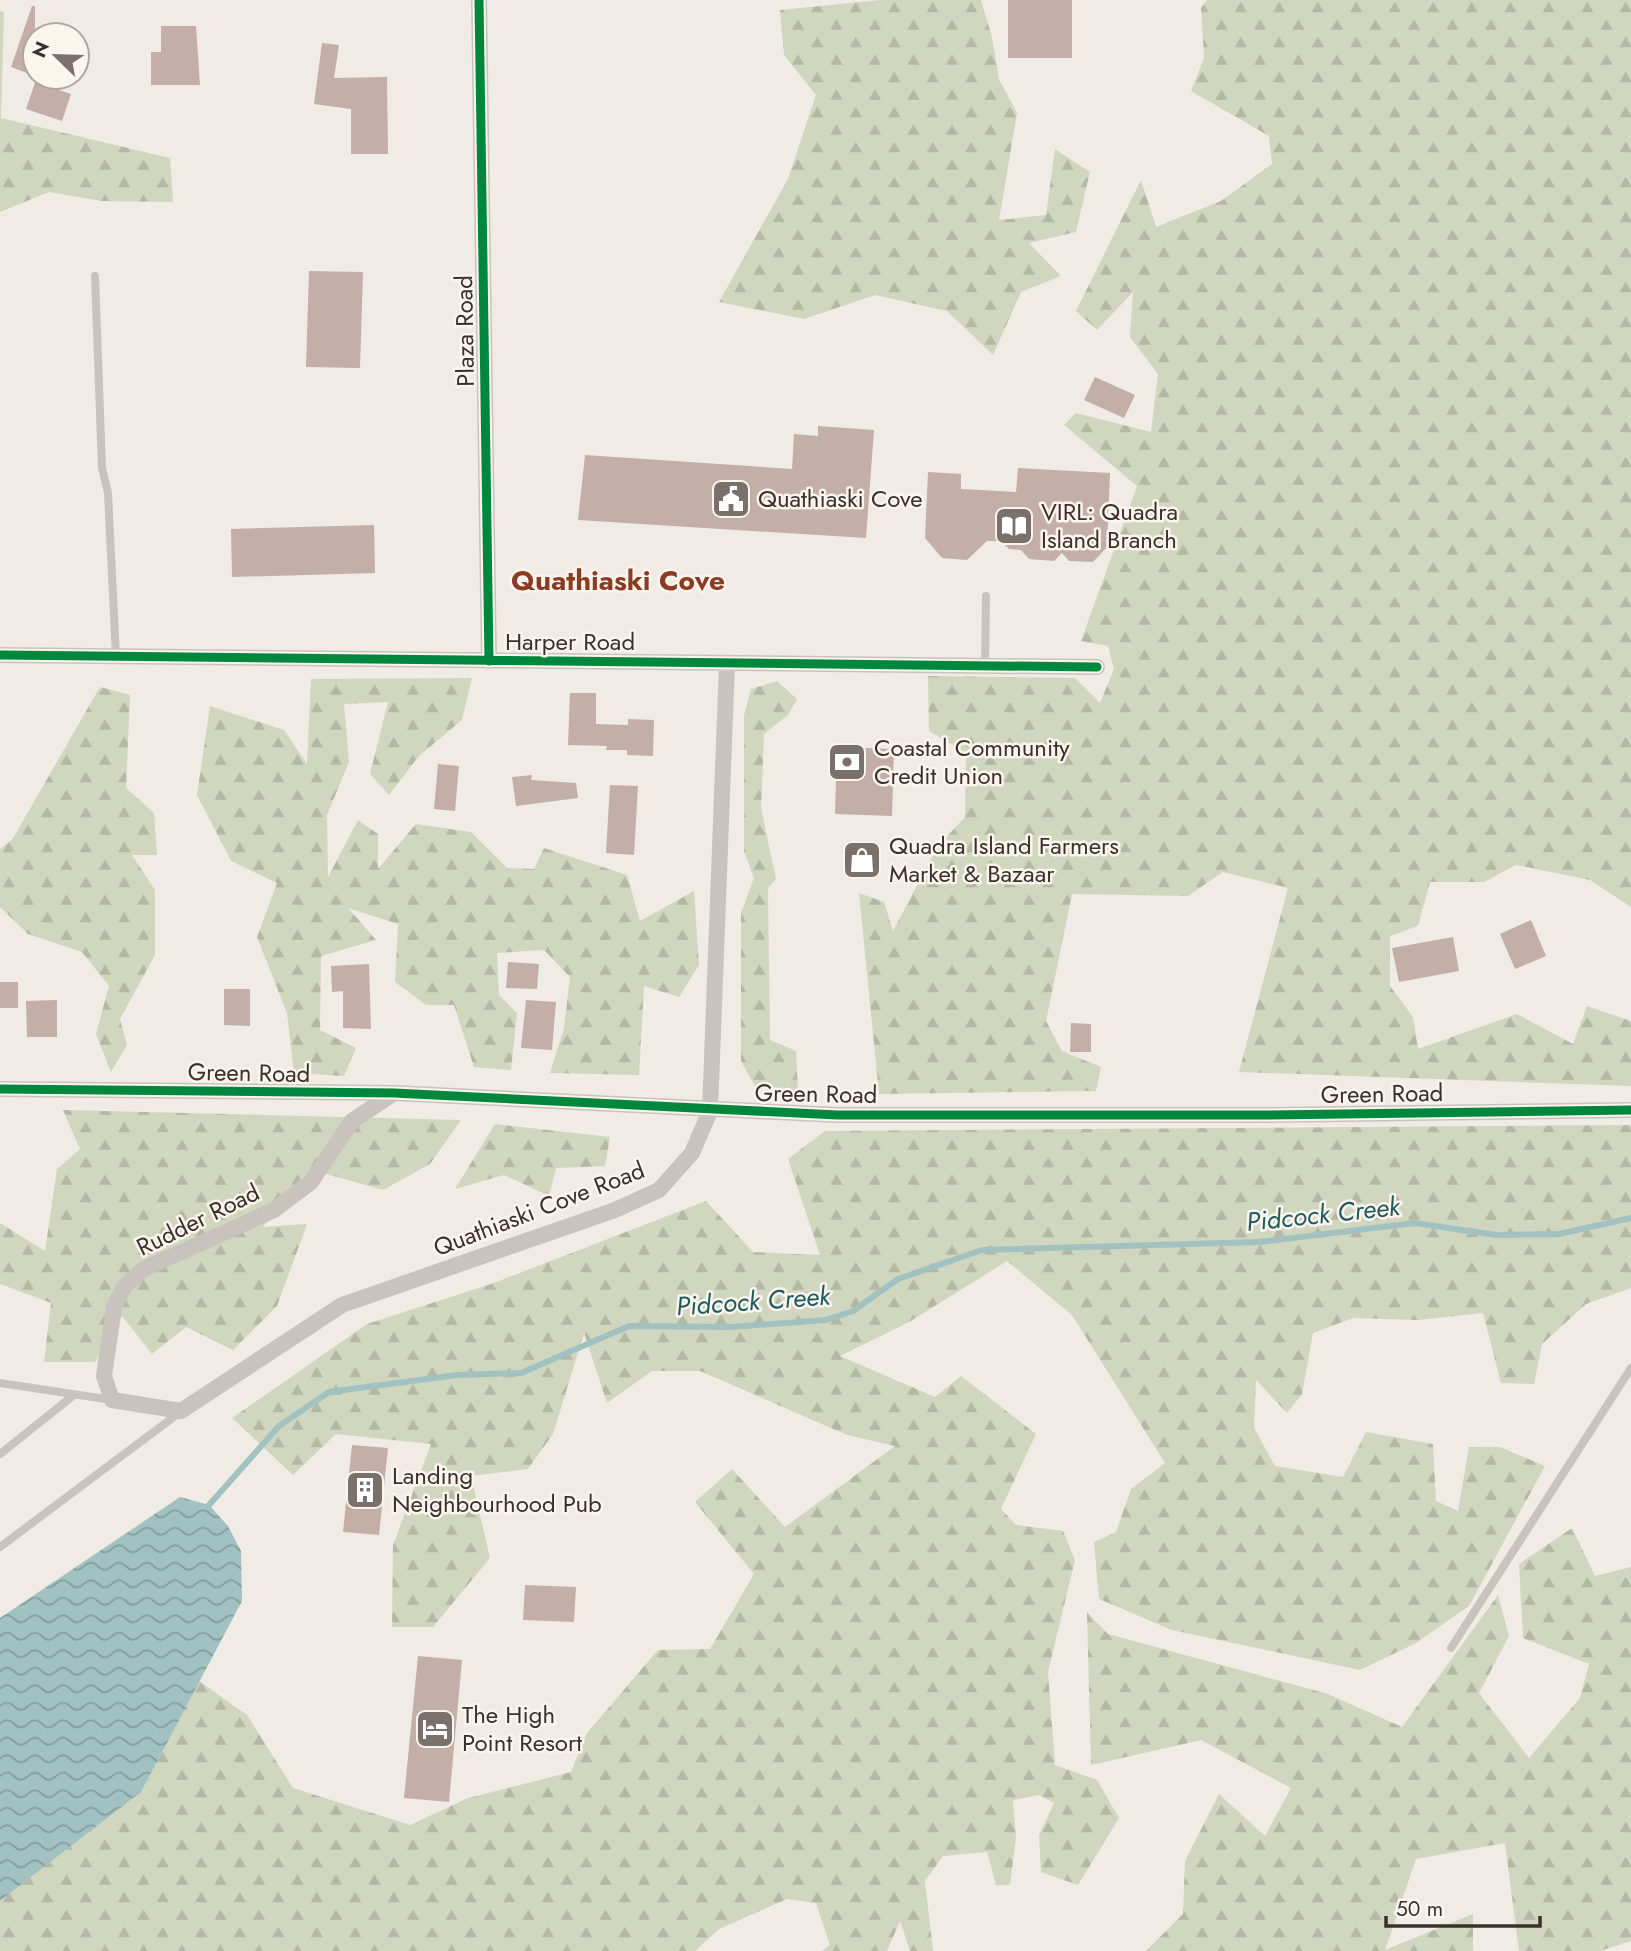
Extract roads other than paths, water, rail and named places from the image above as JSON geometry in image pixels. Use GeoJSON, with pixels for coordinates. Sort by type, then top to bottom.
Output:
{"type":"FeatureCollection","features":[{"type":"Feature","properties":{"kind":"street","name":"Plaza Road"},"geometry":{"type":"LineString","coordinates":[[479,0],[489,661]]}},
{"type":"Feature","properties":{"kind":"street","name":"Harper Road"},"geometry":{"type":"LineString","coordinates":[[0,655],[1097,667]]}},
{"type":"Feature","properties":{"kind":"street","name":"Quathiaski Cove Road"},"geometry":{"type":"LineString","coordinates":[[181,1411],[342,1305],[615,1210],[659,1190],[692,1153],[710,1111],[727,663]]}},
{"type":"Feature","properties":{"kind":"street","name":"Green Road"},"geometry":{"type":"LineString","coordinates":[[0,1089],[394,1093],[710,1111],[859,1115],[1263,1115],[1631,1110]]}},
{"type":"Feature","properties":{"kind":"street","name":"Rudder Road"},"geometry":{"type":"LineString","coordinates":[[112,1400],[104,1376],[114,1307],[124,1287],[144,1269],[274,1210],[311,1182],[352,1121],[394,1093]]}},
{"type":"Feature","properties":{"kind":"street"},"geometry":{"type":"LineString","coordinates":[[112,1400],[181,1411]]}},
{"type":"Feature","properties":{"kind":"lane"},"geometry":{"type":"LineString","coordinates":[[95,276],[102,468],[108,493],[116,656]]}},
{"type":"Feature","properties":{"kind":"lane"},"geometry":{"type":"LineString","coordinates":[[985,666],[986,596]]}},
{"type":"Feature","properties":{"kind":"lane"},"geometry":{"type":"LineString","coordinates":[[1451,1648],[1631,1368]]}},
{"type":"Feature","properties":{"kind":"lane"},"geometry":{"type":"LineString","coordinates":[[0,1382],[112,1400]]}},
{"type":"Feature","properties":{"kind":"lane"},"geometry":{"type":"LineString","coordinates":[[0,1454],[74,1395]]}},
{"type":"Feature","properties":{"kind":"lane"},"geometry":{"type":"LineString","coordinates":[[0,1547],[181,1411]]}},
{"type":"Feature","properties":{"kind":"water"},"geometry":{"type":"Polygon","coordinates":[[[180,1497],[209,1505],[228,1526],[241,1551],[242,1601],[141,1792],[0,1901],[0,1618],[180,1497]]]}},
{"type":"Feature","properties":{"kind":"waterway","name":"Pidcock Creek"},"geometry":{"type":"LineString","coordinates":[[209,1505],[279,1426],[329,1392],[457,1375],[521,1373],[629,1326],[731,1327],[826,1320],[853,1311],[898,1279],[982,1250],[1259,1242],[1415,1223],[1496,1235],[1559,1234],[1631,1218]]}},
{"type":"Feature","properties":{"kind":"place","name":"Quathiaski Cove"},"geometry":{"type":"Point","coordinates":[731,499]}},
{"type":"Feature","properties":{"kind":"place","name":"VIRL: Quadra Island Branch"},"geometry":{"type":"Point","coordinates":[1014,526]}},
{"type":"Feature","properties":{"kind":"place","name":"Coastal Community Credit Union"},"geometry":{"type":"Point","coordinates":[847,762]}},
{"type":"Feature","properties":{"kind":"place","name":"Quadra Island Farmers Market & Bazaar"},"geometry":{"type":"Point","coordinates":[862,860]}},
{"type":"Feature","properties":{"kind":"place","name":"Landing Neighbourhood Pub"},"geometry":{"type":"Point","coordinates":[365,1490]}},
{"type":"Feature","properties":{"kind":"place","name":"The High Point Resort"},"geometry":{"type":"Point","coordinates":[435,1729]}},
{"type":"Feature","properties":{"kind":"district","name":"Quathiaski Cove"},"geometry":{"type":"Point","coordinates":[618,580]}}]}
